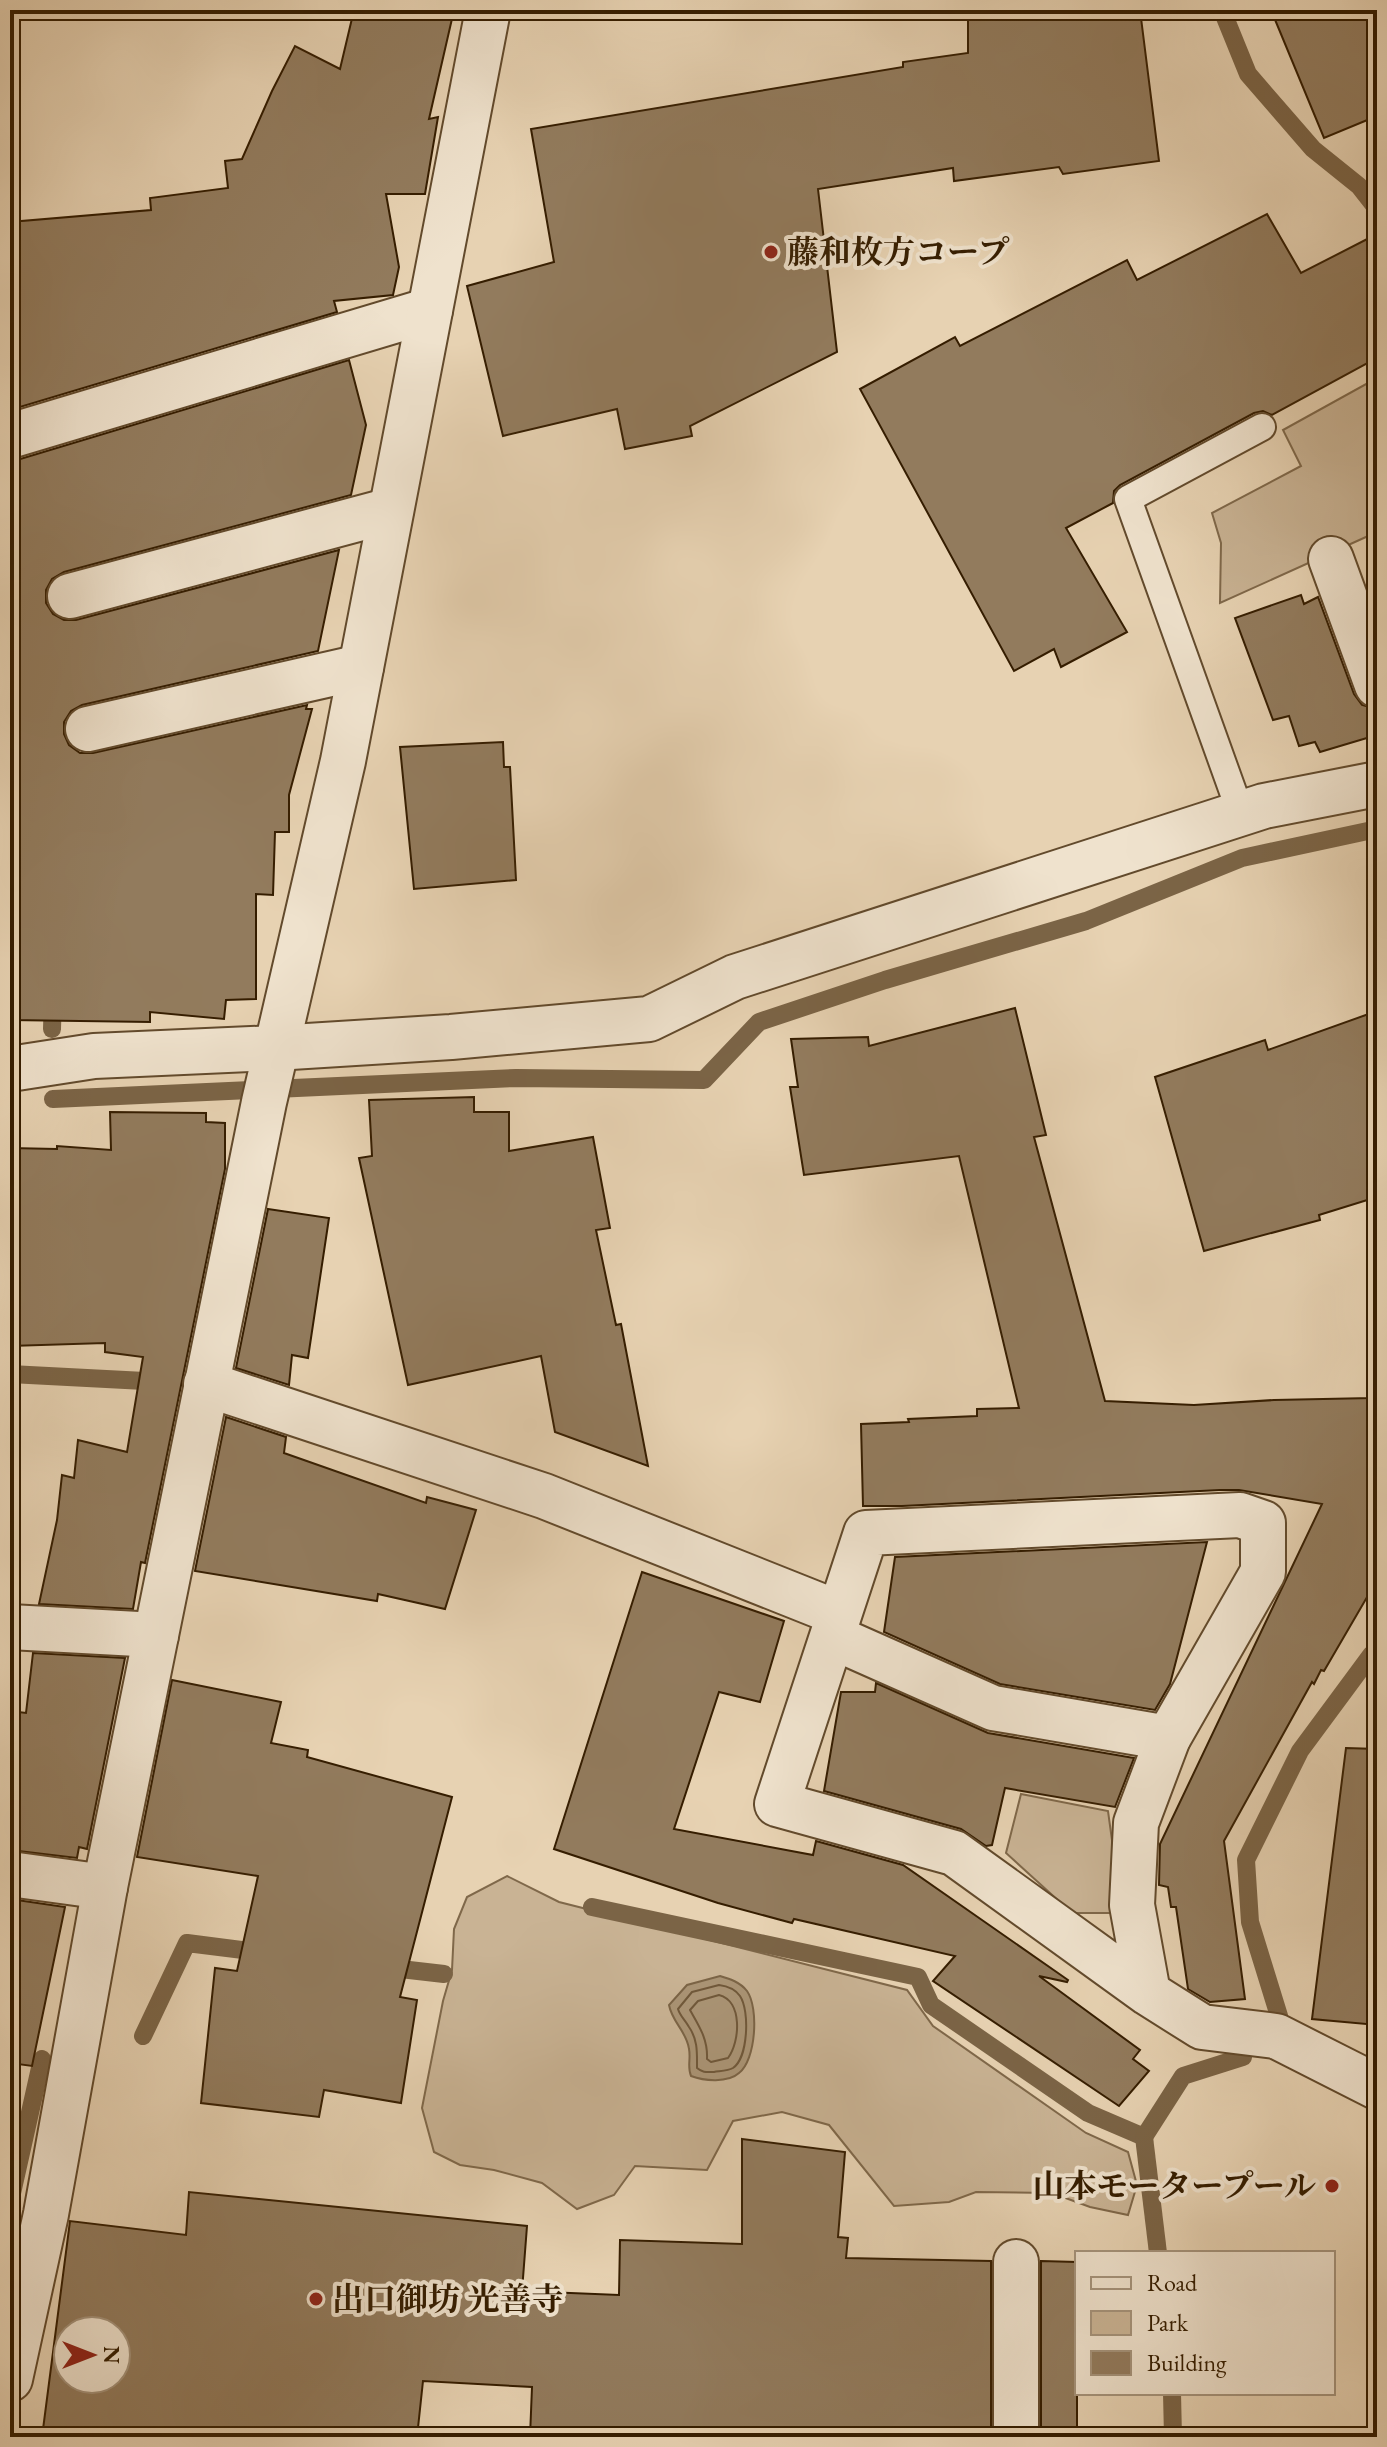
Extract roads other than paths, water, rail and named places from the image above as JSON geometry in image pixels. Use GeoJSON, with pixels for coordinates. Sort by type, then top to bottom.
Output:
{"type":"FeatureCollection","features":[{"type":"Feature","properties":{"kind":"street"},"geometry":{"type":"LineString","coordinates":[[10,2379],[46,2214],[105,1887],[275,1048],[343,761],[488,10]]}},
{"type":"Feature","properties":{"kind":"street"},"geometry":{"type":"LineString","coordinates":[[10,436],[430,310]]}},
{"type":"Feature","properties":{"kind":"street"},"geometry":{"type":"LineString","coordinates":[[70,596],[391,510]]}},
{"type":"Feature","properties":{"kind":"street"},"geometry":{"type":"LineString","coordinates":[[1331,559],[1377,685]]}},
{"type":"Feature","properties":{"kind":"street"},"geometry":{"type":"LineString","coordinates":[[88,729],[361,667]]}},
{"type":"Feature","properties":{"kind":"street"},"geometry":{"type":"LineString","coordinates":[[10,1069],[94,1056],[451,1037],[649,1019],[735,977],[1264,806],[1377,784]]}},
{"type":"Feature","properties":{"kind":"street"},"geometry":{"type":"LineString","coordinates":[[206,1384],[544,1496],[836,1625],[993,1708],[1168,1738]]}},
{"type":"Feature","properties":{"kind":"street"},"geometry":{"type":"LineString","coordinates":[[1148,1993],[1132,1905],[1136,1823],[1168,1738],[1263,1572],[1263,1523],[1240,1515],[866,1533],[777,1804],[954,1853],[1148,1993],[1202,2027],[1276,2036],[1377,2087]]}},
{"type":"Feature","properties":{"kind":"street"},"geometry":{"type":"LineString","coordinates":[[10,1627],[156,1635]]}},
{"type":"Feature","properties":{"kind":"street"},"geometry":{"type":"LineString","coordinates":[[10,1874],[105,1887]]}},
{"type":"Feature","properties":{"kind":"street"},"geometry":{"type":"LineString","coordinates":[[1016,2262],[1016,2437]]}},
{"type":"Feature","properties":{"kind":"lane"},"geometry":{"type":"LineString","coordinates":[[1241,814],[1128,499],[1262,427]]}},
{"type":"Feature","properties":{"kind":"water"},"geometry":{"type":"Polygon","coordinates":[[[720,1976],[741,1985],[751,1999],[754,2021],[752,2046],[739,2073],[722,2080],[702,2079],[691,2076],[688,2043],[669,2005],[687,1985],[720,1976]]]}},
{"type":"Feature","properties":{"kind":"waterway"},"geometry":{"type":"LineString","coordinates":[[1222,10],[1248,74],[1313,149],[1359,186],[1377,209]]}},
{"type":"Feature","properties":{"kind":"waterway"},"geometry":{"type":"LineString","coordinates":[[10,602],[62,618],[64,643]]}},
{"type":"Feature","properties":{"kind":"waterway"},"geometry":{"type":"LineString","coordinates":[[53,1099],[516,1078],[704,1080],[759,1022],[885,980],[1086,921],[1242,858],[1377,829]]}},
{"type":"Feature","properties":{"kind":"waterway"},"geometry":{"type":"LineString","coordinates":[[52,1029],[53,996]]}},
{"type":"Feature","properties":{"kind":"waterway"},"geometry":{"type":"LineString","coordinates":[[10,1374],[164,1382]]}},
{"type":"Feature","properties":{"kind":"waterway"},"geometry":{"type":"LineString","coordinates":[[1279,2016],[1250,1922],[1246,1860],[1300,1751],[1371,1655],[1377,1656]]}},
{"type":"Feature","properties":{"kind":"waterway"},"geometry":{"type":"LineString","coordinates":[[592,1907],[918,1977],[931,2005],[1088,2113],[1144,2137],[1183,2076],[1243,2057]]}},
{"type":"Feature","properties":{"kind":"waterway"},"geometry":{"type":"LineString","coordinates":[[143,2036],[187,1943],[266,1953]]}},
{"type":"Feature","properties":{"kind":"waterway"},"geometry":{"type":"LineString","coordinates":[[383,1967],[444,1974]]}},
{"type":"Feature","properties":{"kind":"waterway"},"geometry":{"type":"LineString","coordinates":[[10,2202],[42,2059]]}},
{"type":"Feature","properties":{"kind":"waterway"},"geometry":{"type":"LineString","coordinates":[[1144,2137],[1158,2251]]}},
{"type":"Feature","properties":{"kind":"waterway"},"geometry":{"type":"LineString","coordinates":[[1172,2395],[1173,2437]]}},
{"type":"Feature","properties":{"kind":"place","name":"藤和枚方コープ"},"geometry":{"type":"Point","coordinates":[771,252]}},
{"type":"Feature","properties":{"kind":"place","name":"山本モータープール"},"geometry":{"type":"Point","coordinates":[1332,2186]}},
{"type":"Feature","properties":{"kind":"place","name":"出口御坊 光善寺"},"geometry":{"type":"Point","coordinates":[316,2299]}}]}
